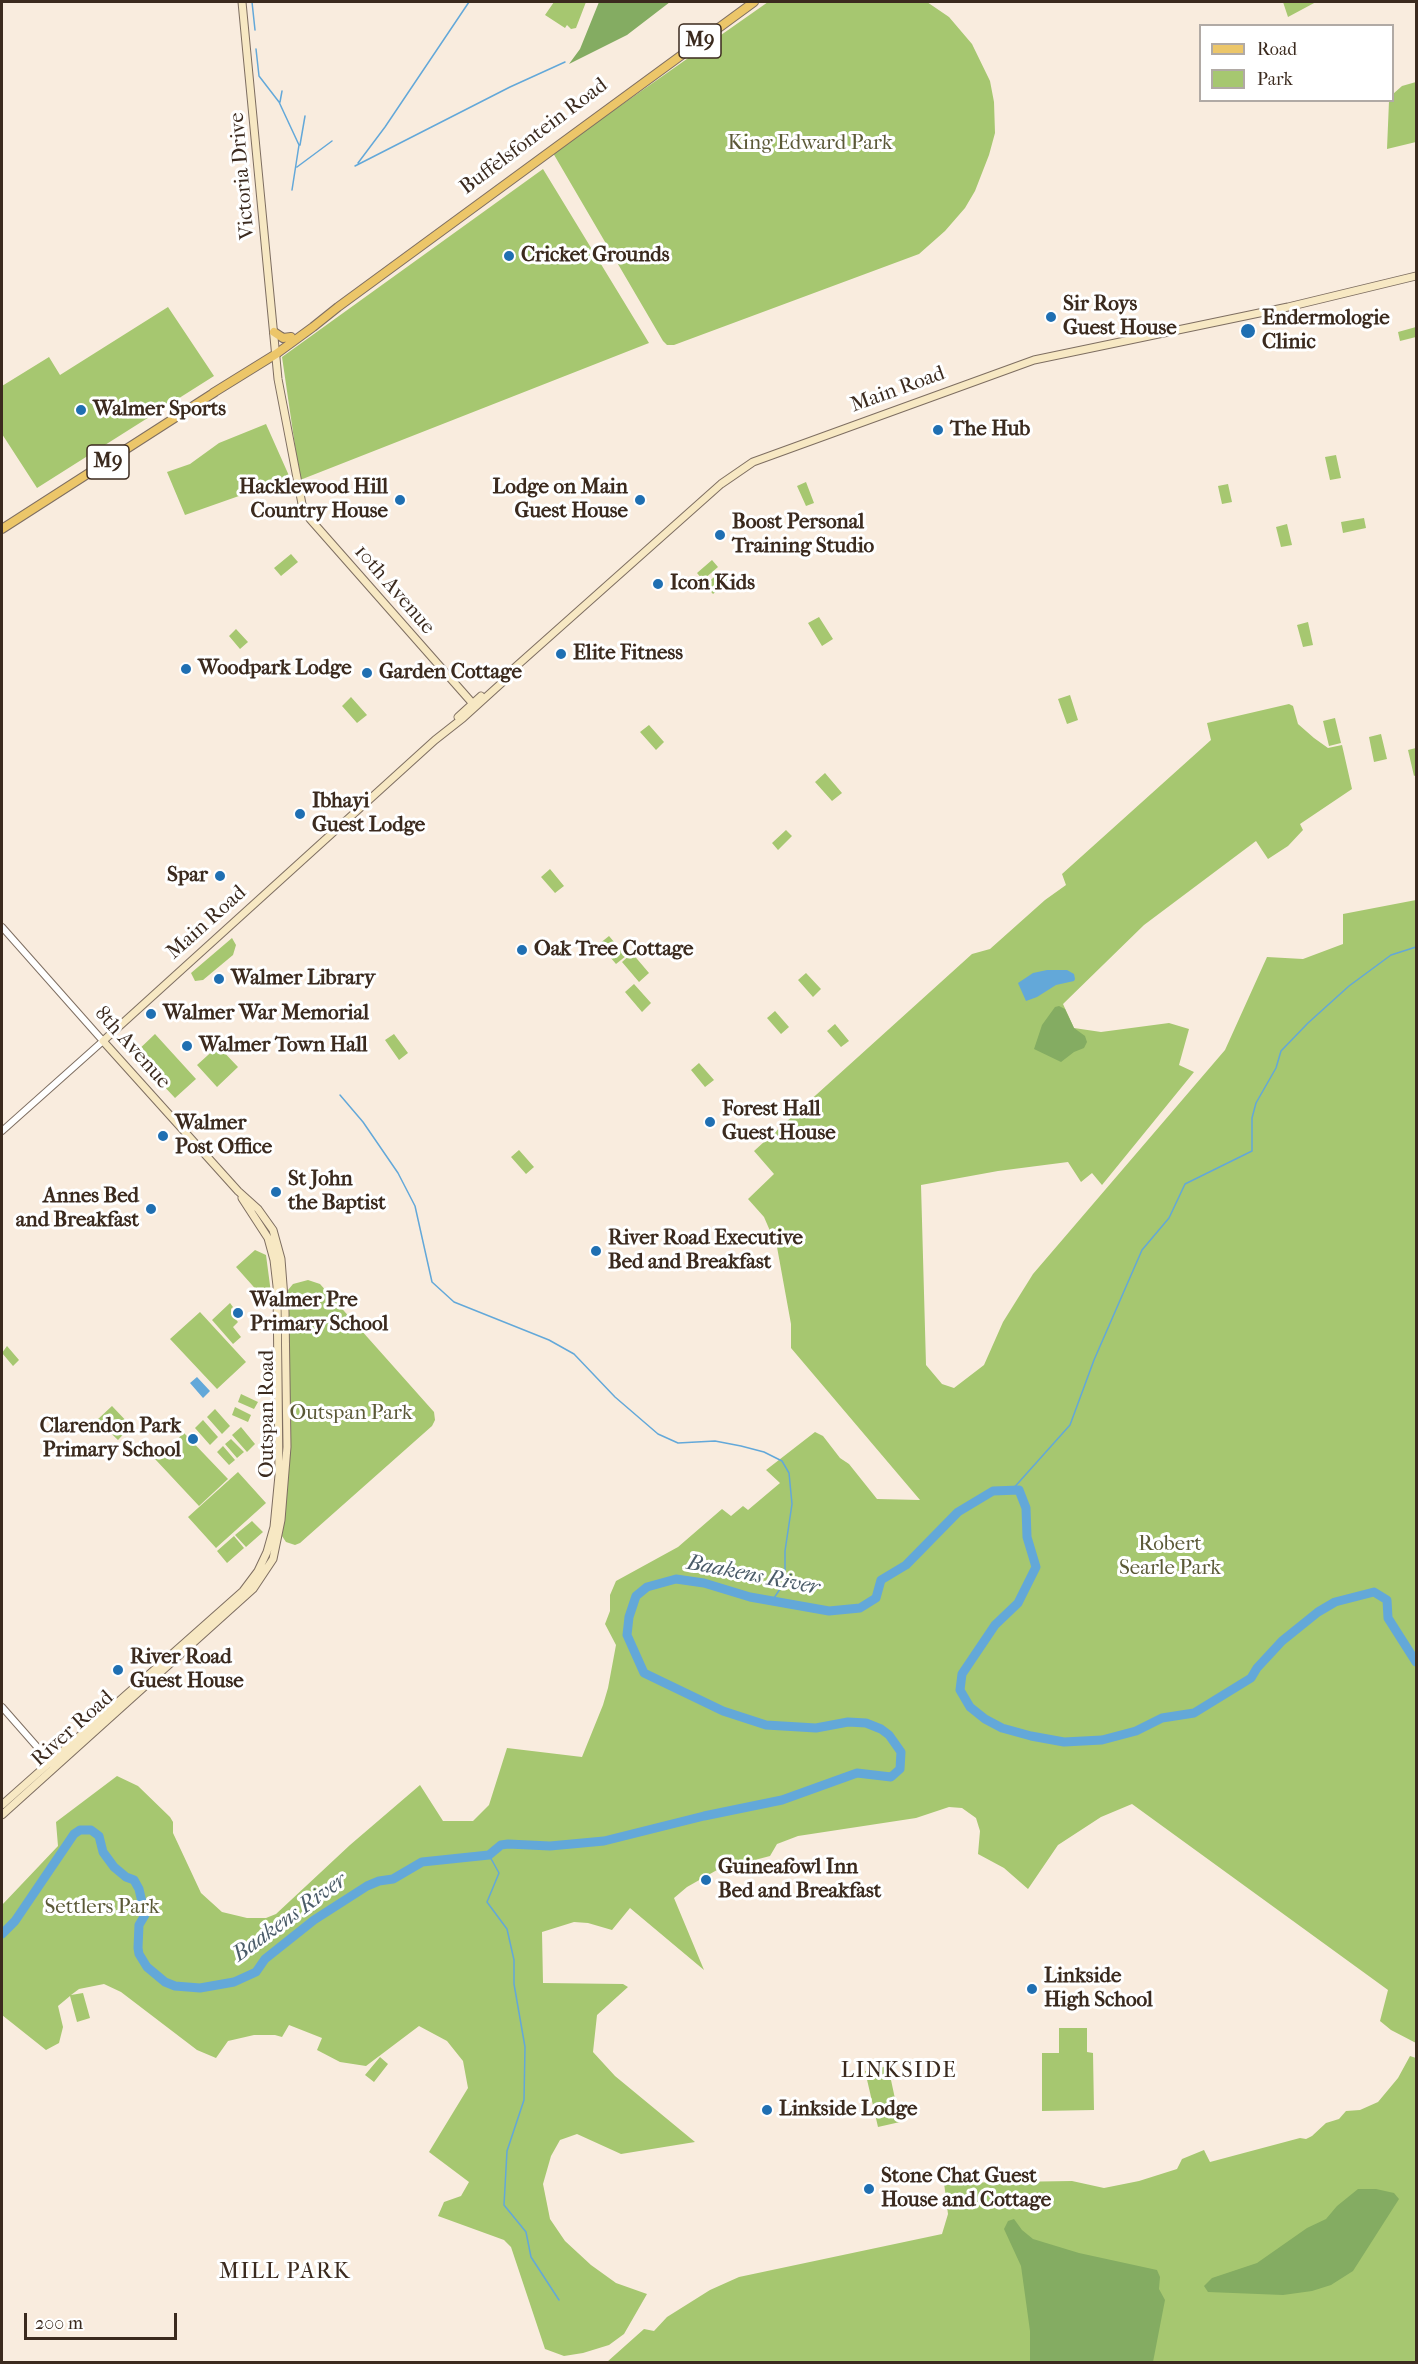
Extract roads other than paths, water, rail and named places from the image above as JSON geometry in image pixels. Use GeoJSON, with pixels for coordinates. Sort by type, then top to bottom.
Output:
{"type":"FeatureCollection","features":[{"type":"Feature","properties":{"kind":"main road","name":"Victoria Drive"},"geometry":{"type":"LineString","coordinates":[[242,2],[276,351]]}},
{"type":"Feature","properties":{"kind":"main road","name":"Buffelsfontein Road"},"geometry":{"type":"LineString","coordinates":[[276,351],[446,227],[509,176],[754,2]]}},
{"type":"Feature","properties":{"kind":"main road","name":"Main Road"},"geometry":{"type":"LineString","coordinates":[[103,1041],[514,668],[721,484],[753,462],[1034,360],[1366,289],[1416,276]]}},
{"type":"Feature","properties":{"kind":"main road","name":"Main Road"},"geometry":{"type":"LineString","coordinates":[[1366,289],[1416,281]]}},
{"type":"Feature","properties":{"kind":"main road","name":"Buffelsfontein Road"},"geometry":{"type":"LineString","coordinates":[[276,351],[291,337],[338,307]]}},
{"type":"Feature","properties":{"kind":"main road"},"geometry":{"type":"LineString","coordinates":[[274,332],[283,338],[291,337]]}},
{"type":"Feature","properties":{"kind":"main road","name":"M9"},"geometry":{"type":"LineString","coordinates":[[2,526],[276,351]]}},
{"type":"Feature","properties":{"kind":"main road","name":"10th Avenue"},"geometry":{"type":"LineString","coordinates":[[276,351],[284,416],[306,514],[474,705]]}},
{"type":"Feature","properties":{"kind":"main road","name":"8th Avenue"},"geometry":{"type":"LineString","coordinates":[[103,1041],[238,1191],[258,1209],[270,1225]]}},
{"type":"Feature","properties":{"kind":"main road","name":"8th Avenue"},"geometry":{"type":"LineString","coordinates":[[238,1191],[263,1231]]}},
{"type":"Feature","properties":{"kind":"main road","name":"Outspan Road"},"geometry":{"type":"LineString","coordinates":[[244,1594],[261,1580],[273,1559],[279,1536],[285,1477],[285,1295],[281,1258],[270,1225]]}},
{"type":"Feature","properties":{"kind":"main road","name":"Outspan Road"},"geometry":{"type":"LineString","coordinates":[[244,1594],[258,1571],[271,1542],[279,1475],[278,1303],[274,1260],[263,1231]]}},
{"type":"Feature","properties":{"kind":"main road","name":"River Road"},"geometry":{"type":"LineString","coordinates":[[2,1805],[21,1792],[129,1698],[244,1594]]}},
{"type":"Feature","properties":{"kind":"main road","name":"River Road"},"geometry":{"type":"LineString","coordinates":[[2,1815],[21,1792]]}},
{"type":"Feature","properties":{"kind":"street","name":"8th Avenue"},"geometry":{"type":"LineString","coordinates":[[2,927],[103,1041]]}},
{"type":"Feature","properties":{"kind":"street","name":"Main Road"},"geometry":{"type":"LineString","coordinates":[[2,1131],[103,1041]]}},
{"type":"Feature","properties":{"kind":"street"},"geometry":{"type":"LineString","coordinates":[[2,1707],[52,1765]]}},
{"type":"Feature","properties":{"kind":"water"},"geometry":{"type":"Polygon","coordinates":[[[1067,970],[1074,974],[1075,979],[1056,985],[1026,1001],[1018,983],[1033,973],[1067,970]]]}},
{"type":"Feature","properties":{"kind":"water"},"geometry":{"type":"Polygon","coordinates":[[[197,1377],[210,1391],[203,1398],[190,1383],[197,1377]]]}},
{"type":"Feature","properties":{"kind":"waterway"},"geometry":{"type":"LineString","coordinates":[[252,2],[255,30]]}},
{"type":"Feature","properties":{"kind":"waterway"},"geometry":{"type":"LineString","coordinates":[[358,163],[469,2]]}},
{"type":"Feature","properties":{"kind":"waterway"},"geometry":{"type":"LineString","coordinates":[[256,49],[259,76],[279,102],[299,145],[292,190]]}},
{"type":"Feature","properties":{"kind":"waterway"},"geometry":{"type":"LineString","coordinates":[[355,166],[510,87],[565,62]]}},
{"type":"Feature","properties":{"kind":"waterway"},"geometry":{"type":"LineString","coordinates":[[280,102],[282,91]]}},
{"type":"Feature","properties":{"kind":"waterway"},"geometry":{"type":"LineString","coordinates":[[300,145],[305,116]]}},
{"type":"Feature","properties":{"kind":"waterway"},"geometry":{"type":"LineString","coordinates":[[297,167],[332,141]]}},
{"type":"Feature","properties":{"kind":"waterway"},"geometry":{"type":"LineString","coordinates":[[1011,1491],[1070,1425],[1094,1360],[1142,1250],[1169,1218],[1185,1184],[1252,1151],[1252,1118],[1256,1103],[1276,1068],[1281,1051],[1349,986],[1391,955],[1416,947]]}},
{"type":"Feature","properties":{"kind":"waterway"},"geometry":{"type":"LineString","coordinates":[[340,1095],[363,1122],[398,1173],[415,1206],[432,1282],[454,1302],[549,1340],[574,1354],[615,1397],[658,1434],[678,1443],[715,1441],[741,1446],[764,1452],[782,1461],[789,1473],[792,1504],[785,1551],[785,1578],[772,1601]]}},
{"type":"Feature","properties":{"kind":"waterway","name":"Baakens River"},"geometry":{"type":"LineString","coordinates":[[2,1934],[15,1921],[74,1834],[80,1830],[91,1830],[99,1836],[103,1852],[114,1867],[126,1877],[134,1880],[139,1889],[145,1915],[139,1925],[138,1948],[147,1967],[165,1982],[175,1986],[200,1988],[234,1982],[256,1972],[265,1959],[314,1920],[367,1886],[393,1879],[422,1862],[489,1855],[501,1845],[508,1844],[550,1846],[604,1841],[704,1816],[782,1800],[857,1773],[891,1777],[900,1769],[901,1752],[889,1735],[881,1729],[866,1723],[848,1722],[816,1728],[766,1725],[723,1711],[644,1673],[627,1635],[629,1617],[636,1596],[647,1587],[676,1579],[704,1583],[750,1597],[829,1611],[860,1608],[876,1598],[881,1580],[906,1565],[958,1512],[993,1491],[1019,1490],[1026,1508],[1027,1537],[1036,1567],[1018,1603],[995,1625],[962,1674],[960,1690],[970,1707],[985,1719],[1002,1728],[1064,1742],[1102,1740],[1136,1731],[1162,1718],[1194,1713],[1251,1678],[1257,1668],[1282,1641],[1318,1612],[1335,1602],[1374,1592],[1387,1600],[1388,1618],[1416,1662]]}},
{"type":"Feature","properties":{"kind":"waterway"},"geometry":{"type":"LineString","coordinates":[[489,1855],[499,1873],[487,1902],[507,1929],[514,1960],[514,1984],[525,2047],[524,2100],[507,2151],[504,2205],[526,2232],[531,2257],[559,2300]]}},
{"type":"Feature","properties":{"kind":"place","name":"Cricket Grounds"},"geometry":{"type":"Point","coordinates":[509,256]}},
{"type":"Feature","properties":{"kind":"place","name":"Sir Roys Guest House"},"geometry":{"type":"Point","coordinates":[1051,317]}},
{"type":"Feature","properties":{"kind":"place","name":"Endermologie Clinic"},"geometry":{"type":"Point","coordinates":[1248,331]}},
{"type":"Feature","properties":{"kind":"place","name":"Walmer Sports"},"geometry":{"type":"Point","coordinates":[81,410]}},
{"type":"Feature","properties":{"kind":"place","name":"The Hub"},"geometry":{"type":"Point","coordinates":[938,430]}},
{"type":"Feature","properties":{"kind":"place","name":"Hacklewood Hill Country House"},"geometry":{"type":"Point","coordinates":[400,500]}},
{"type":"Feature","properties":{"kind":"place","name":"Lodge on Main Guest House"},"geometry":{"type":"Point","coordinates":[640,500]}},
{"type":"Feature","properties":{"kind":"place","name":"Boost Personal Training Studio"},"geometry":{"type":"Point","coordinates":[720,535]}},
{"type":"Feature","properties":{"kind":"place","name":"Icon Kids"},"geometry":{"type":"Point","coordinates":[658,584]}},
{"type":"Feature","properties":{"kind":"place","name":"Elite Fitness"},"geometry":{"type":"Point","coordinates":[561,654]}},
{"type":"Feature","properties":{"kind":"place","name":"Woodpark Lodge"},"geometry":{"type":"Point","coordinates":[186,669]}},
{"type":"Feature","properties":{"kind":"place","name":"Garden Cottage"},"geometry":{"type":"Point","coordinates":[367,673]}},
{"type":"Feature","properties":{"kind":"place","name":"Ibhayi Guest Lodge"},"geometry":{"type":"Point","coordinates":[300,814]}},
{"type":"Feature","properties":{"kind":"place","name":"Spar"},"geometry":{"type":"Point","coordinates":[220,876]}},
{"type":"Feature","properties":{"kind":"place","name":"Oak Tree Cottage"},"geometry":{"type":"Point","coordinates":[522,950]}},
{"type":"Feature","properties":{"kind":"place","name":"Walmer Library"},"geometry":{"type":"Point","coordinates":[219,979]}},
{"type":"Feature","properties":{"kind":"place","name":"Walmer War Memorial"},"geometry":{"type":"Point","coordinates":[151,1014]}},
{"type":"Feature","properties":{"kind":"place","name":"Walmer Town Hall"},"geometry":{"type":"Point","coordinates":[187,1046]}},
{"type":"Feature","properties":{"kind":"place","name":"Forest Hall Guest House"},"geometry":{"type":"Point","coordinates":[710,1122]}},
{"type":"Feature","properties":{"kind":"place","name":"Walmer Post Office"},"geometry":{"type":"Point","coordinates":[163,1136]}},
{"type":"Feature","properties":{"kind":"place","name":"St John the Baptist"},"geometry":{"type":"Point","coordinates":[276,1192]}},
{"type":"Feature","properties":{"kind":"place","name":"Annes Bed and Breakfast"},"geometry":{"type":"Point","coordinates":[151,1209]}},
{"type":"Feature","properties":{"kind":"place","name":"River Road Executive Bed and Breakfast"},"geometry":{"type":"Point","coordinates":[596,1251]}},
{"type":"Feature","properties":{"kind":"place","name":"Walmer Pre Primary School"},"geometry":{"type":"Point","coordinates":[238,1313]}},
{"type":"Feature","properties":{"kind":"place","name":"Clarendon Park Primary School"},"geometry":{"type":"Point","coordinates":[193,1439]}},
{"type":"Feature","properties":{"kind":"place","name":"River Road Guest House"},"geometry":{"type":"Point","coordinates":[118,1670]}},
{"type":"Feature","properties":{"kind":"place","name":"Guineafowl Inn Bed and Breakfast"},"geometry":{"type":"Point","coordinates":[706,1880]}},
{"type":"Feature","properties":{"kind":"place","name":"Linkside High School"},"geometry":{"type":"Point","coordinates":[1032,1989]}},
{"type":"Feature","properties":{"kind":"place","name":"Linkside Lodge"},"geometry":{"type":"Point","coordinates":[767,2110]}},
{"type":"Feature","properties":{"kind":"place","name":"Stone Chat Guest House and Cottage"},"geometry":{"type":"Point","coordinates":[869,2189]}},
{"type":"Feature","properties":{"kind":"district","name":"LINKSIDE"},"geometry":{"type":"Point","coordinates":[899,2072]}},
{"type":"Feature","properties":{"kind":"district","name":"MILL PARK"},"geometry":{"type":"Point","coordinates":[285,2273]}},
{"type":"Feature","properties":{"kind":"park label","name":"King Edward Park"},"geometry":{"type":"Point","coordinates":[810,144]}},
{"type":"Feature","properties":{"kind":"park label","name":"Outspan Park"},"geometry":{"type":"Point","coordinates":[351,1414]}},
{"type":"Feature","properties":{"kind":"park label","name":"Robert Searle Park"},"geometry":{"type":"Point","coordinates":[1170,1557]}},
{"type":"Feature","properties":{"kind":"park label","name":"Settlers Park"},"geometry":{"type":"Point","coordinates":[102,1908]}}]}
